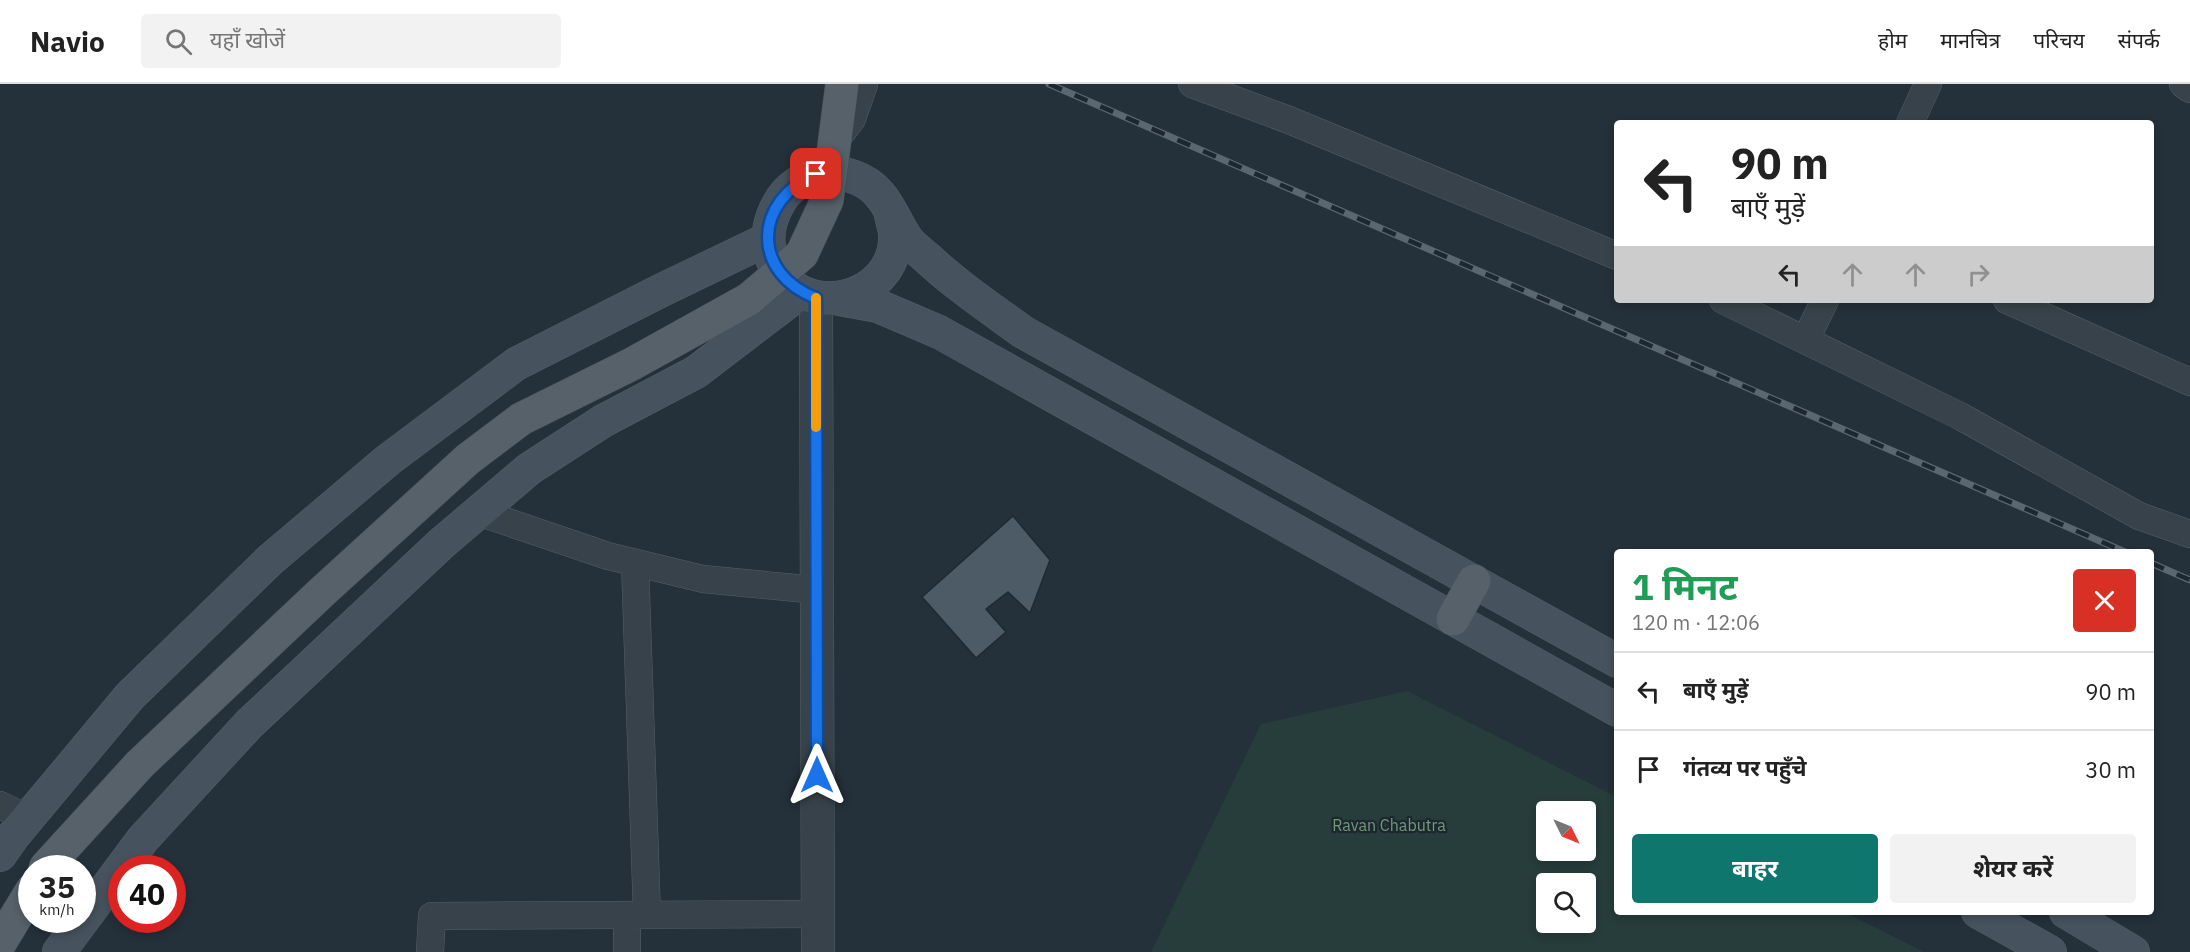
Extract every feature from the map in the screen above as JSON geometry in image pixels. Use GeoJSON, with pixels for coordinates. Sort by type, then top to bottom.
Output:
{"type":"FeatureCollection","features":[{"type":"Feature","properties":{"kind":"main road"},"geometry":{"type":"LineString","coordinates":[[57,855],[140,764],[322,592],[468,459],[521,419],[632,364],[749,299],[802,254],[827,200],[842,84]]}},
{"type":"Feature","properties":{"kind":"main road"},"geometry":{"type":"LineString","coordinates":[[1614,659],[1023,332],[953,282],[909,241],[880,195],[867,183],[834,172],[816,174],[799,182],[782,196],[771,216],[768,239],[773,260],[784,278],[819,296],[878,306],[939,332],[1614,708]]}},
{"type":"Feature","properties":{"kind":"main road"},"geometry":{"type":"LineString","coordinates":[[59,952],[143,839],[249,724],[442,543],[529,469],[603,422],[696,372],[819,296],[862,292],[880,277],[891,257],[895,233],[890,210]]}},
{"type":"Feature","properties":{"kind":"main road"},"geometry":{"type":"LineString","coordinates":[[0,855],[14,811],[270,560],[388,460],[516,364],[768,239]]}},
{"type":"Feature","properties":{"kind":"main road"},"geometry":{"type":"LineString","coordinates":[[1453,619],[1474,581]]}},
{"type":"Feature","properties":{"kind":"main road"},"geometry":{"type":"LineString","coordinates":[[0,943],[18,913]]}},
{"type":"Feature","properties":{"kind":"main road"},"geometry":{"type":"LineString","coordinates":[[1983,915],[2050,952]]}},
{"type":"Feature","properties":{"kind":"main road"},"geometry":{"type":"LineString","coordinates":[[2074,917],[2133,952]]}},
{"type":"Feature","properties":{"kind":"street"},"geometry":{"type":"LineString","coordinates":[[799,182],[849,118],[861,84]]}},
{"type":"Feature","properties":{"kind":"street"},"geometry":{"type":"LineString","coordinates":[[1192,84],[1289,120],[1614,255]]}},
{"type":"Feature","properties":{"kind":"street"},"geometry":{"type":"LineString","coordinates":[[1911,120],[1928,84]]}},
{"type":"Feature","properties":{"kind":"street"},"geometry":{"type":"LineString","coordinates":[[2183,84],[2190,88]]}},
{"type":"Feature","properties":{"kind":"street"},"geometry":{"type":"LineString","coordinates":[[849,118],[854,159],[867,183]]}},
{"type":"Feature","properties":{"kind":"street"},"geometry":{"type":"LineString","coordinates":[[818,952],[819,296]]}},
{"type":"Feature","properties":{"kind":"street"},"geometry":{"type":"LineString","coordinates":[[1729,303],[1960,416],[2139,516],[2190,534]]}},
{"type":"Feature","properties":{"kind":"street"},"geometry":{"type":"LineString","coordinates":[[1806,339],[1824,303]]}},
{"type":"Feature","properties":{"kind":"street"},"geometry":{"type":"LineString","coordinates":[[2014,303],[2190,382]]}},
{"type":"Feature","properties":{"kind":"street"},"geometry":{"type":"LineString","coordinates":[[478,512],[608,556],[703,579],[817,590]]}},
{"type":"Feature","properties":{"kind":"street"},"geometry":{"type":"LineString","coordinates":[[627,952],[637,915],[635,563]]}},
{"type":"Feature","properties":{"kind":"street"},"geometry":{"type":"LineString","coordinates":[[429,952],[432,916],[818,914]]}},
{"type":"Feature","properties":{"kind":"street"},"geometry":{"type":"LineString","coordinates":[[2074,917],[2153,952]]}},
{"type":"Feature","properties":{"kind":"green space","name":"Ravan Chabutra"},"geometry":{"type":"Polygon","coordinates":[[[1407,691],[1614,795],[1614,915],[1851,915],[1924,952],[1151,952],[1261,724],[1407,691]]]}},
{"type":"Feature","properties":{"kind":"building"},"geometry":{"type":"Polygon","coordinates":[[[1013,516],[1050,560],[1030,613],[1008,592],[986,609],[1006,632],[976,658],[922,597],[1013,516]]]}},
{"type":"Feature","properties":{"kind":"railway"},"geometry":{"type":"LineString","coordinates":[[1049,84],[2118,549]]}},
{"type":"Feature","properties":{"kind":"railway"},"geometry":{"type":"LineString","coordinates":[[2154,564],[2190,580]]}},
{"type":"Feature","properties":{"kind":"slow traffic"},"geometry":{"type":"LineString","coordinates":[[816,298],[816,427]]}},
{"type":"Feature","properties":{"kind":"route"},"geometry":{"type":"LineString","coordinates":[[816,174],[799,182],[782,196],[771,216],[768,239],[773,260],[784,278],[801,292],[816,298],[817,775]]}}]}
